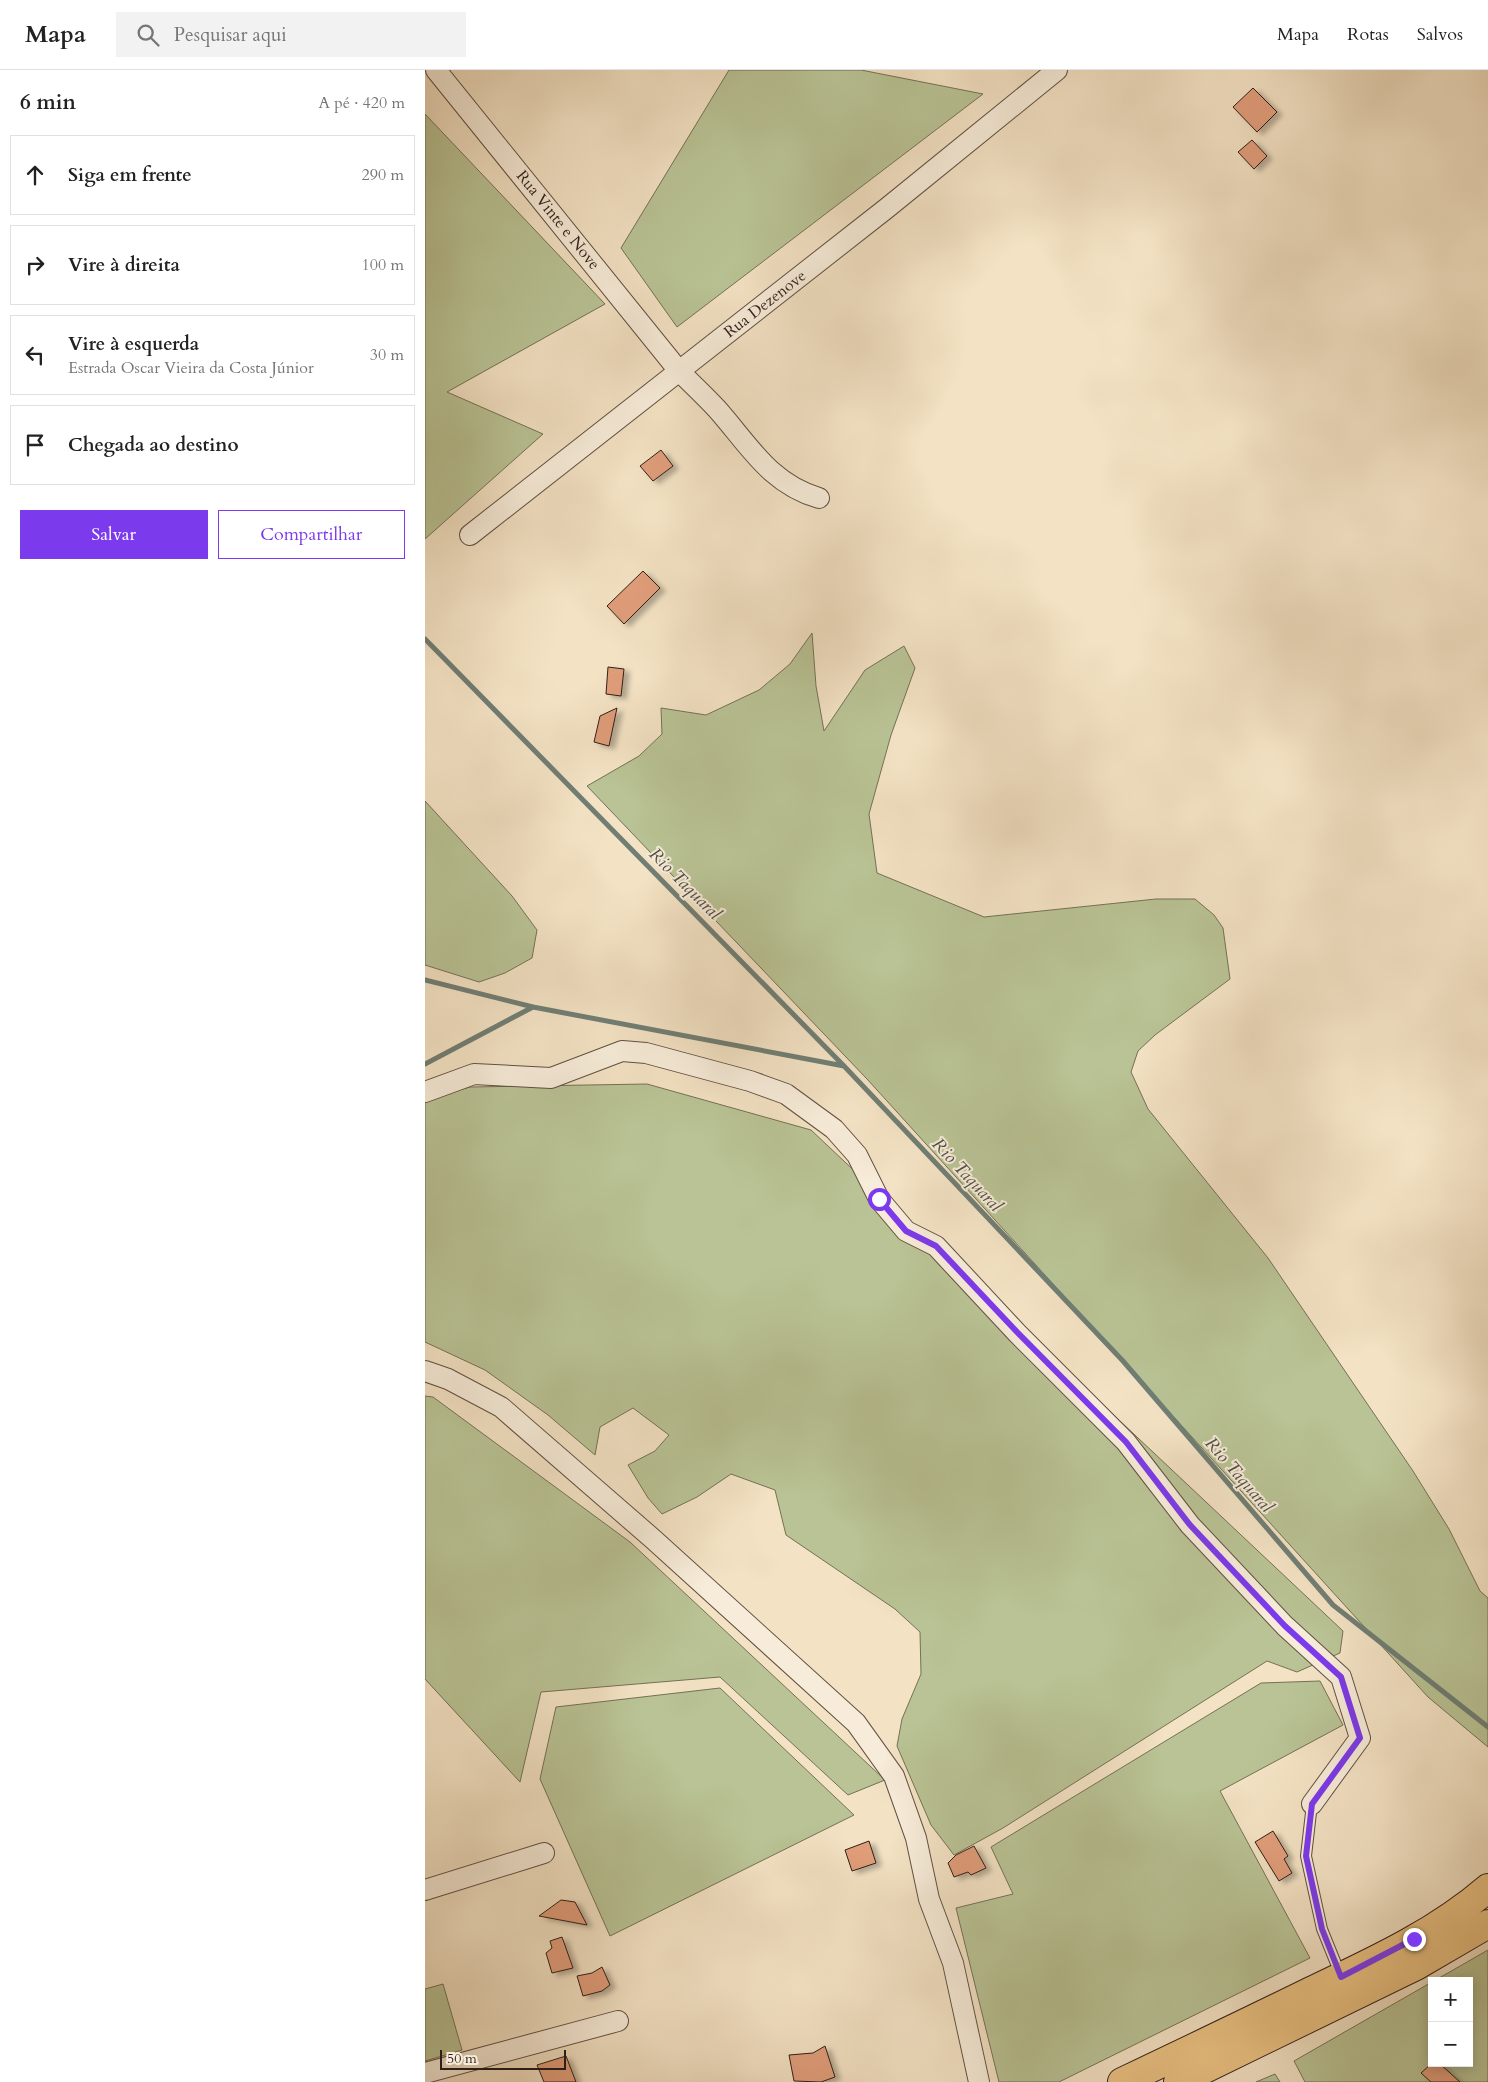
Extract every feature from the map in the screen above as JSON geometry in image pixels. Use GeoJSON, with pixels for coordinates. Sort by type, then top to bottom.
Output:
{"type":"FeatureCollection","features":[{"type":"Feature","properties":{"kind":"main road"},"geometry":{"type":"LineString","coordinates":[[1122,2082],[1341,1977],[1449,1918],[1488,1888]]}},
{"type":"Feature","properties":{"kind":"main road"},"geometry":{"type":"LineString","coordinates":[[1178,2082],[1417,1966],[1488,1924]]}},
{"type":"Feature","properties":{"kind":"street","name":"Rua Vinte e Nove"},"geometry":{"type":"LineString","coordinates":[[436,70],[679,371],[717,409],[771,473],[789,486],[819,498]]}},
{"type":"Feature","properties":{"kind":"street","name":"Rua Dezenove"},"geometry":{"type":"LineString","coordinates":[[470,535],[880,214],[1057,70]]}},
{"type":"Feature","properties":{"kind":"street"},"geometry":{"type":"LineString","coordinates":[[425,1092],[473,1074],[551,1078],[622,1051],[646,1052],[750,1081],[785,1094],[834,1129],[857,1155],[879,1199],[906,1231],[936,1246],[1017,1332],[1126,1442],[1197,1532],[1285,1626],[1341,1677],[1360,1738],[1312,1804]]}},
{"type":"Feature","properties":{"kind":"street"},"geometry":{"type":"LineString","coordinates":[[425,1370],[448,1379],[501,1407],[646,1532],[856,1723],[894,1776],[917,1838],[929,1900],[953,1963],[979,2082]]}},
{"type":"Feature","properties":{"kind":"street"},"geometry":{"type":"LineString","coordinates":[[425,1890],[544,1853]]}},
{"type":"Feature","properties":{"kind":"street"},"geometry":{"type":"LineString","coordinates":[[425,2072],[618,2021]]}},
{"type":"Feature","properties":{"kind":"lane"},"geometry":{"type":"LineString","coordinates":[[1312,1804],[1306,1856],[1322,1929],[1341,1977]]}},
{"type":"Feature","properties":{"kind":"green space"},"geometry":{"type":"Polygon","coordinates":[[[729,70],[861,70],[983,94],[677,327],[621,248],[729,70]]]}},
{"type":"Feature","properties":{"kind":"green space"},"geometry":{"type":"Polygon","coordinates":[[[425,114],[605,304],[447,392],[543,434],[425,539],[425,114]]]}},
{"type":"Feature","properties":{"kind":"green space"},"geometry":{"type":"Polygon","coordinates":[[[812,633],[816,686],[824,731],[865,670],[904,646],[915,668],[891,735],[869,814],[877,873],[984,917],[1156,899],[1195,899],[1214,915],[1223,928],[1230,979],[1155,1035],[1138,1051],[1131,1072],[1148,1109],[1268,1258],[1413,1471],[1449,1529],[1480,1591],[1488,1598],[1488,1747],[1428,1697],[867,1079],[587,786],[639,756],[662,734],[661,708],[706,715],[759,690],[790,664],[812,633]]]}},
{"type":"Feature","properties":{"kind":"green space"},"geometry":{"type":"Polygon","coordinates":[[[425,801],[512,896],[537,930],[532,958],[505,973],[479,982],[425,965],[425,801]]]}},
{"type":"Feature","properties":{"kind":"green space"},"geometry":{"type":"Polygon","coordinates":[[[647,1084],[811,1130],[1343,1631],[1340,1653],[1297,1672],[1267,1661],[1003,1828],[954,1855],[931,1825],[897,1746],[902,1719],[921,1674],[920,1632],[895,1609],[786,1535],[775,1490],[731,1474],[697,1497],[662,1514],[648,1498],[628,1465],[655,1451],[669,1435],[633,1408],[600,1427],[595,1455],[548,1415],[485,1370],[425,1342],[425,1099],[470,1087],[647,1084]]]}},
{"type":"Feature","properties":{"kind":"green space"},"geometry":{"type":"Polygon","coordinates":[[[425,1396],[433,1397],[630,1542],[885,1780],[848,1795],[720,1677],[541,1692],[520,1782],[425,1679],[425,1396]]]}},
{"type":"Feature","properties":{"kind":"green space"},"geometry":{"type":"Polygon","coordinates":[[[1320,1681],[1343,1725],[1220,1791],[1310,1958],[1059,2082],[999,2082],[956,1908],[1013,1894],[991,1847],[1261,1683],[1320,1681]]]}},
{"type":"Feature","properties":{"kind":"green space"},"geometry":{"type":"Polygon","coordinates":[[[720,1688],[854,1815],[610,1936],[540,1779],[556,1707],[720,1688]]]}},
{"type":"Feature","properties":{"kind":"green space"},"geometry":{"type":"Polygon","coordinates":[[[1488,1950],[1488,2082],[1305,2082],[1294,2061],[1428,1984],[1428,2067],[1473,2067],[1473,1977],[1441,1977],[1488,1950]]]}},
{"type":"Feature","properties":{"kind":"green space"},"geometry":{"type":"Polygon","coordinates":[[[443,1984],[462,2050],[425,2061],[425,1989],[443,1984]]]}},
{"type":"Feature","properties":{"kind":"green space"},"geometry":{"type":"Polygon","coordinates":[[[1275,2074],[1280,2082],[1256,2082],[1275,2074]]]}},
{"type":"Feature","properties":{"kind":"building"},"geometry":{"type":"Polygon","coordinates":[[[1253,88],[1277,112],[1257,132],[1233,107],[1253,88]]]}},
{"type":"Feature","properties":{"kind":"building"},"geometry":{"type":"Polygon","coordinates":[[[1252,140],[1267,156],[1254,169],[1238,152],[1252,140]]]}},
{"type":"Feature","properties":{"kind":"building"},"geometry":{"type":"Polygon","coordinates":[[[661,450],[673,466],[653,481],[640,466],[661,450]]]}},
{"type":"Feature","properties":{"kind":"building"},"geometry":{"type":"Polygon","coordinates":[[[643,571],[660,588],[624,624],[607,606],[643,571]]]}},
{"type":"Feature","properties":{"kind":"building"},"geometry":{"type":"Polygon","coordinates":[[[608,667],[624,669],[621,696],[606,694],[608,667]]]}},
{"type":"Feature","properties":{"kind":"building"},"geometry":{"type":"Polygon","coordinates":[[[617,708],[609,746],[594,742],[600,716],[617,708]]]}},
{"type":"Feature","properties":{"kind":"building"},"geometry":{"type":"Polygon","coordinates":[[[1273,1831],[1288,1856],[1284,1859],[1292,1873],[1279,1881],[1255,1842],[1273,1831]]]}},
{"type":"Feature","properties":{"kind":"building"},"geometry":{"type":"Polygon","coordinates":[[[869,1841],[876,1863],[852,1871],[845,1850],[869,1841]]]}},
{"type":"Feature","properties":{"kind":"building"},"geometry":{"type":"Polygon","coordinates":[[[974,1846],[986,1868],[971,1875],[968,1872],[954,1877],[948,1863],[956,1855],[974,1846]]]}},
{"type":"Feature","properties":{"kind":"building"},"geometry":{"type":"Polygon","coordinates":[[[561,1900],[575,1902],[587,1925],[539,1916],[561,1900]]]}},
{"type":"Feature","properties":{"kind":"building"},"geometry":{"type":"Polygon","coordinates":[[[562,1937],[573,1968],[552,1973],[546,1953],[552,1948],[550,1941],[562,1937]]]}},
{"type":"Feature","properties":{"kind":"building"},"geometry":{"type":"Polygon","coordinates":[[[602,1967],[610,1985],[602,1991],[583,1996],[577,1976],[592,1973],[602,1967]]]}},
{"type":"Feature","properties":{"kind":"building"},"geometry":{"type":"Polygon","coordinates":[[[825,2046],[835,2077],[821,2082],[794,2081],[789,2055],[813,2053],[825,2046]]]}},
{"type":"Feature","properties":{"kind":"building"},"geometry":{"type":"Polygon","coordinates":[[[566,2056],[576,2082],[544,2082],[537,2065],[566,2056]]]}},
{"type":"Feature","properties":{"kind":"building"},"geometry":{"type":"Polygon","coordinates":[[[1428,2067],[1443,2067],[1460,2082],[1431,2082],[1421,2073],[1428,2067]]]}},
{"type":"Feature","properties":{"kind":"waterway","name":"Rio Taquaral"},"geometry":{"type":"LineString","coordinates":[[425,639],[844,1066],[1123,1361],[1333,1605],[1488,1727]]}},
{"type":"Feature","properties":{"kind":"waterway"},"geometry":{"type":"LineString","coordinates":[[425,980],[533,1007]]}},
{"type":"Feature","properties":{"kind":"waterway"},"geometry":{"type":"LineString","coordinates":[[425,1064],[533,1007],[844,1066]]}},
{"type":"Feature","properties":{"kind":"route"},"geometry":{"type":"LineString","coordinates":[[879,1199],[906,1231],[936,1246],[1017,1332],[1126,1442],[1190,1525],[1285,1626],[1341,1677],[1360,1738],[1312,1804],[1306,1856],[1322,1929],[1341,1977],[1414,1939]]}}]}
